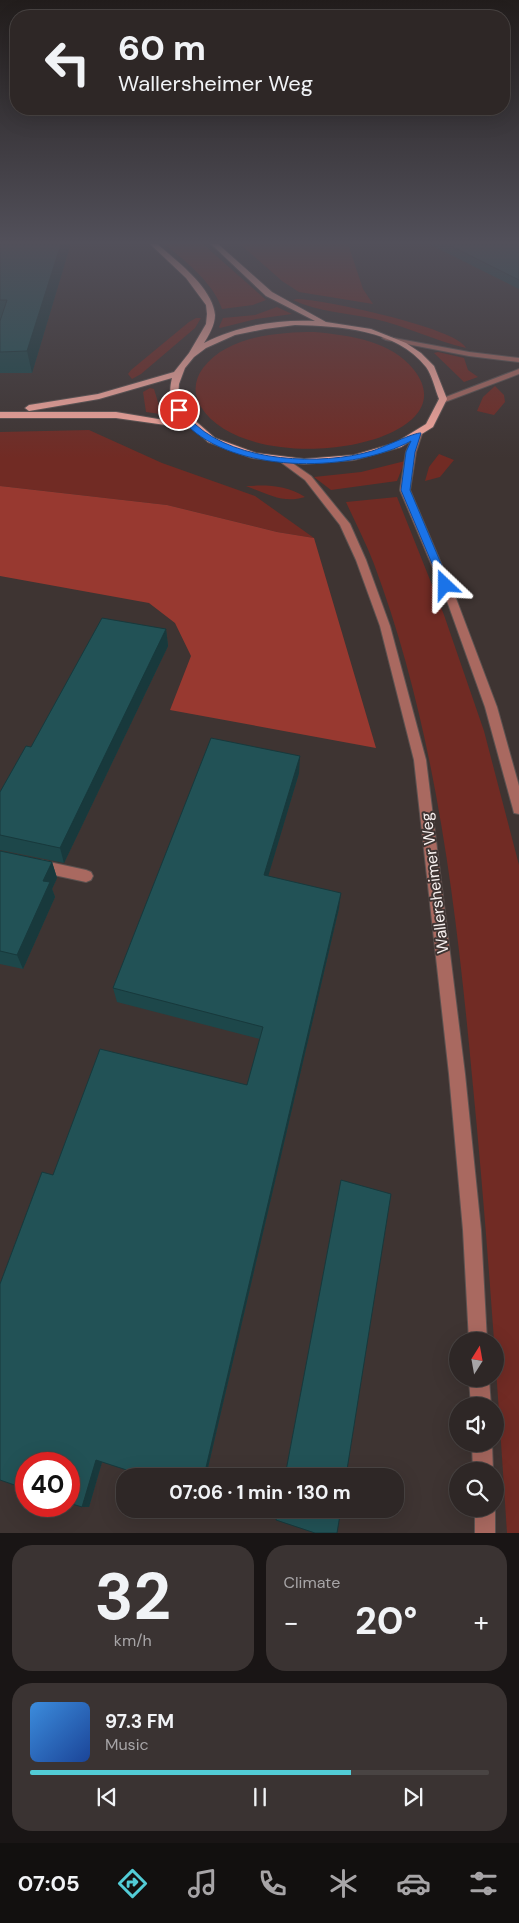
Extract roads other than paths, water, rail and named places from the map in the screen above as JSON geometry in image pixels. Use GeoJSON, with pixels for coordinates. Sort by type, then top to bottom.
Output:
{"type":"FeatureCollection","features":[{"type":"Feature","properties":{"kind":"main road"},"geometry":{"type":"LineString","coordinates":[[0,414],[99,396],[177,374],[207,330],[212,316]]}},
{"type":"Feature","properties":{"kind":"main road"},"geometry":{"type":"LineString","coordinates":[[311,316],[327,324]]}},
{"type":"Feature","properties":{"kind":"main road"},"geometry":{"type":"LineString","coordinates":[[190,357],[221,338],[248,329],[287,324],[327,324],[358,329],[386,338],[410,350],[428,364],[440,381],[442,400]]}},
{"type":"Feature","properties":{"kind":"main road","name":"Wallersheimer Weg"},"geometry":{"type":"LineString","coordinates":[[177,374],[173,391],[175,400],[185,419],[194,427],[217,442],[232,448],[285,460],[323,462],[360,457],[393,448],[418,434],[435,418],[442,400]]}},
{"type":"Feature","properties":{"kind":"main road"},"geometry":{"type":"LineString","coordinates":[[0,414],[116,414],[194,427]]}},
{"type":"Feature","properties":{"kind":"street"},"geometry":{"type":"LineString","coordinates":[[386,338],[460,352],[519,360]]}},
{"type":"Feature","properties":{"kind":"street"},"geometry":{"type":"LineString","coordinates":[[442,400],[519,371]]}},
{"type":"Feature","properties":{"kind":"street","name":"Wallersheimer Weg"},"geometry":{"type":"LineString","coordinates":[[418,434],[410,452],[405,490],[452,601],[491,707],[519,809]]}},
{"type":"Feature","properties":{"kind":"street","name":"Wallersheimer Weg"},"geometry":{"type":"LineString","coordinates":[[285,460],[308,478],[345,524],[362,560],[385,626],[420,760],[459,1094],[472,1230],[478,1332]]}},
{"type":"Feature","properties":{"kind":"street"},"geometry":{"type":"LineString","coordinates":[[29,863],[86,876]]}},
{"type":"Feature","properties":{"kind":"street"},"geometry":{"type":"LineString","coordinates":[[484,1517],[485,1533]]}}]}
